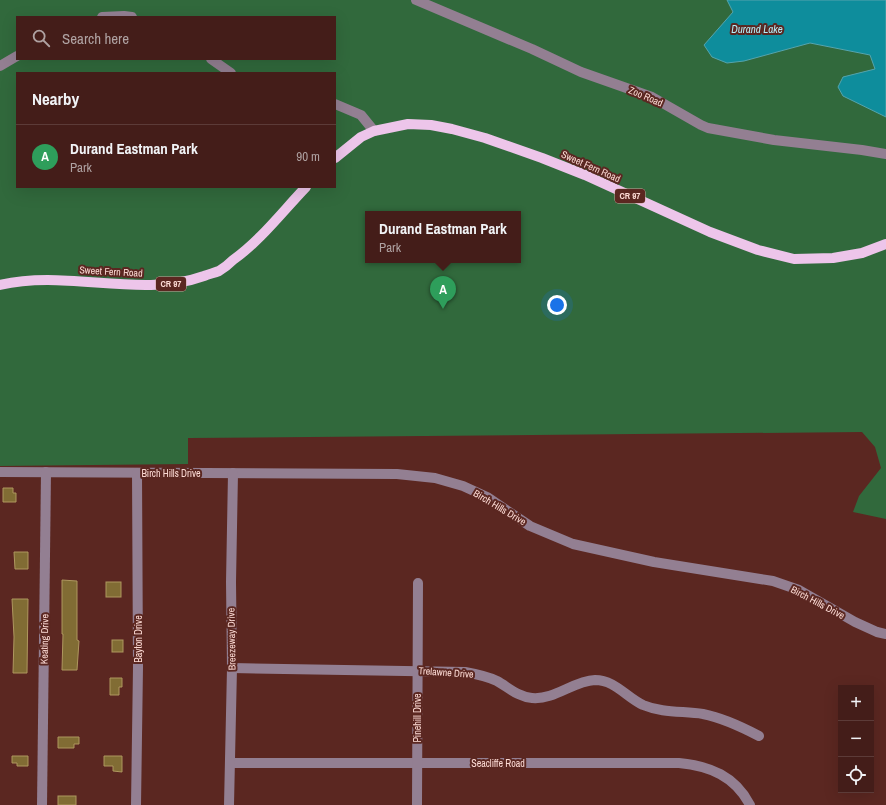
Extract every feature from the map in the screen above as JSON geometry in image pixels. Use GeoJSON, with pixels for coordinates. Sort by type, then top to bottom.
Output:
{"type":"FeatureCollection","features":[{"type":"Feature","properties":{"kind":"main road","name":"Sweet Fern Road"},"geometry":{"type":"LineString","coordinates":[[336,157],[361,136],[374,131],[408,124],[431,125],[485,138],[542,158],[578,172],[710,232],[758,250],[794,259],[833,258],[862,253],[886,244]]}},
{"type":"Feature","properties":{"kind":"main road","name":"Sweet Fern Road"},"geometry":{"type":"LineString","coordinates":[[0,285],[28,281],[55,280],[150,284],[190,281],[219,271],[243,253],[278,219],[305,188]]}},
{"type":"Feature","properties":{"kind":"street","name":"Zoo Road"},"geometry":{"type":"LineString","coordinates":[[416,0],[532,49],[580,72],[652,97],[708,128],[774,140],[886,154]]}},
{"type":"Feature","properties":{"kind":"street"},"geometry":{"type":"LineString","coordinates":[[0,66],[16,57]]}},
{"type":"Feature","properties":{"kind":"street"},"geometry":{"type":"LineString","coordinates":[[212,60],[230,72]]}},
{"type":"Feature","properties":{"kind":"street"},"geometry":{"type":"LineString","coordinates":[[336,104],[361,115],[374,131]]}},
{"type":"Feature","properties":{"kind":"street","name":"Birch Hills Drive"},"geometry":{"type":"LineString","coordinates":[[0,472],[397,474],[435,478],[463,486],[487,497],[530,526],[573,544],[637,559],[773,581],[798,590],[855,622],[877,632],[886,634]]}},
{"type":"Feature","properties":{"kind":"street","name":"Keating Drive"},"geometry":{"type":"LineString","coordinates":[[42,805],[46,472]]}},
{"type":"Feature","properties":{"kind":"street","name":"Bayton Drive"},"geometry":{"type":"LineString","coordinates":[[136,805],[138,667],[137,473]]}},
{"type":"Feature","properties":{"kind":"street","name":"Breezeway Drive"},"geometry":{"type":"LineString","coordinates":[[229,805],[232,668],[231,582],[233,473]]}},
{"type":"Feature","properties":{"kind":"street","name":"Pinehill Drive"},"geometry":{"type":"LineString","coordinates":[[417,805],[418,583]]}},
{"type":"Feature","properties":{"kind":"street","name":"Trelawne Drive"},"geometry":{"type":"LineString","coordinates":[[232,668],[418,670],[475,674],[496,681],[517,694],[532,698],[550,696],[590,681],[605,681],[633,699],[650,707],[659,710],[717,717],[737,724],[759,736]]}},
{"type":"Feature","properties":{"kind":"street","name":"Seacliffe Road"},"geometry":{"type":"LineString","coordinates":[[230,763],[679,762],[705,767],[727,777],[737,785],[746,796],[750,805]]}},
{"type":"Feature","properties":{"kind":"green space"},"geometry":{"type":"Polygon","coordinates":[[[0,0],[886,0],[886,519],[853,512],[859,496],[881,468],[875,447],[862,432],[188,438],[188,464],[0,466],[0,0]]]}},
{"type":"Feature","properties":{"kind":"water","name":"Durand Lake"},"geometry":{"type":"Polygon","coordinates":[[[727,0],[886,0],[886,117],[843,96],[838,87],[843,77],[875,69],[870,55],[810,43],[744,61],[727,63],[712,57],[704,45],[733,12],[727,0]]]}},
{"type":"Feature","properties":{"kind":"building"},"geometry":{"type":"Polygon","coordinates":[[[3,488],[13,488],[13,493],[16,493],[16,502],[3,502],[3,488]]]}},
{"type":"Feature","properties":{"kind":"building"},"geometry":{"type":"Polygon","coordinates":[[[14,552],[28,552],[28,569],[15,569],[14,552]]]}},
{"type":"Feature","properties":{"kind":"building"},"geometry":{"type":"Polygon","coordinates":[[[62,580],[77,581],[77,640],[79,641],[77,670],[62,670],[62,580]]]}},
{"type":"Feature","properties":{"kind":"building"},"geometry":{"type":"Polygon","coordinates":[[[106,582],[121,582],[121,597],[106,597],[106,582]]]}},
{"type":"Feature","properties":{"kind":"building"},"geometry":{"type":"Polygon","coordinates":[[[12,599],[28,599],[27,673],[13,673],[14,637],[12,599]]]}},
{"type":"Feature","properties":{"kind":"building"},"geometry":{"type":"Polygon","coordinates":[[[112,640],[123,640],[123,652],[112,652],[112,640]]]}},
{"type":"Feature","properties":{"kind":"building"},"geometry":{"type":"Polygon","coordinates":[[[110,678],[122,678],[122,687],[119,687],[119,695],[110,695],[110,678]]]}},
{"type":"Feature","properties":{"kind":"building"},"geometry":{"type":"Polygon","coordinates":[[[58,737],[79,737],[79,744],[74,744],[74,748],[58,748],[58,737]]]}},
{"type":"Feature","properties":{"kind":"building"},"geometry":{"type":"Polygon","coordinates":[[[12,756],[28,756],[28,766],[17,766],[17,763],[12,763],[12,756]]]}},
{"type":"Feature","properties":{"kind":"building"},"geometry":{"type":"Polygon","coordinates":[[[104,756],[122,756],[122,772],[113,771],[113,766],[104,766],[104,756]]]}},
{"type":"Feature","properties":{"kind":"building"},"geometry":{"type":"Polygon","coordinates":[[[58,796],[76,796],[76,805],[58,805],[58,796]]]}},
{"type":"Feature","properties":{"kind":"place","name":"Durand Eastman Park"},"geometry":{"type":"Point","coordinates":[443,309]}}]}
